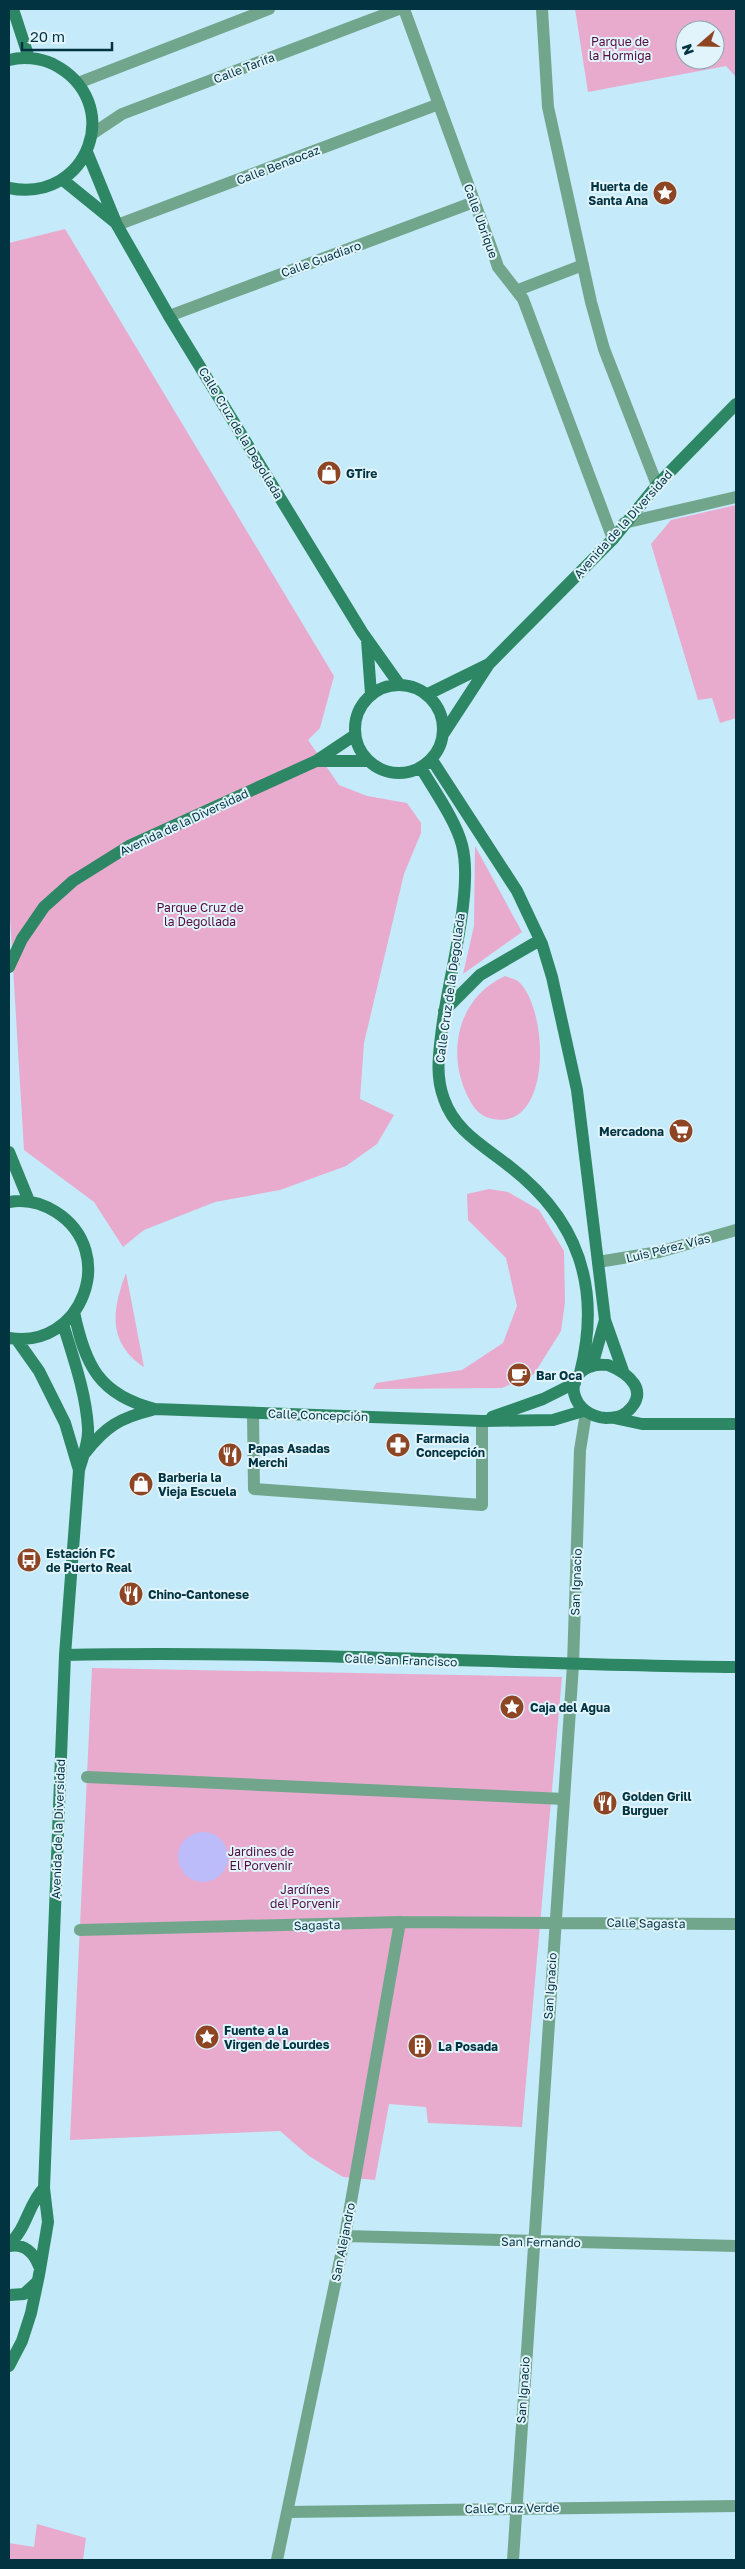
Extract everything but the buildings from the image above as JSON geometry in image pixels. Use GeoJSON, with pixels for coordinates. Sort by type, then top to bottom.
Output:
{"type":"FeatureCollection","features":[{"type":"Feature","properties":{"kind":"street"},"geometry":{"type":"LineString","coordinates":[[14,9],[28,58]]}},
{"type":"Feature","properties":{"kind":"street"},"geometry":{"type":"LineString","coordinates":[[78,83],[269,9]]}},
{"type":"Feature","properties":{"kind":"street","name":"Calle Tarifa"},"geometry":{"type":"LineString","coordinates":[[92,134],[122,114],[399,9]]}},
{"type":"Feature","properties":{"kind":"street","name":"Calle Ubrique"},"geometry":{"type":"LineString","coordinates":[[404,9],[498,267],[518,290],[613,539]]}},
{"type":"Feature","properties":{"kind":"street"},"geometry":{"type":"LineString","coordinates":[[542,9],[548,107],[583,265],[604,349],[658,485]]}},
{"type":"Feature","properties":{"kind":"street"},"geometry":{"type":"LineString","coordinates":[[9,60],[28,58],[47,61],[64,70],[78,83],[90,107],[92,134],[87,152],[77,168],[63,180],[44,189],[24,191],[9,188]]}},
{"type":"Feature","properties":{"kind":"street","name":"Calle Benaocaz"},"geometry":{"type":"LineString","coordinates":[[118,225],[439,104]]}},
{"type":"Feature","properties":{"kind":"street","name":"Calle Cruz de la Degollada"},"geometry":{"type":"LineString","coordinates":[[87,152],[118,225],[169,316],[367,640],[399,684]]}},
{"type":"Feature","properties":{"kind":"street","name":"Calle Cruz de la Degollada"},"geometry":{"type":"LineString","coordinates":[[63,180],[118,225]]}},
{"type":"Feature","properties":{"kind":"street","name":"Calle Guadiaro"},"geometry":{"type":"LineString","coordinates":[[169,316],[474,202]]}},
{"type":"Feature","properties":{"kind":"street"},"geometry":{"type":"LineString","coordinates":[[518,290],[583,265]]}},
{"type":"Feature","properties":{"kind":"street","name":"Avenida de la Diversidad"},"geometry":{"type":"LineString","coordinates":[[444,733],[489,664],[613,539],[624,523],[658,485],[736,404]]}},
{"type":"Feature","properties":{"kind":"street"},"geometry":{"type":"LineString","coordinates":[[624,523],[736,497]]}},
{"type":"Feature","properties":{"kind":"street"},"geometry":{"type":"LineString","coordinates":[[367,640],[371,694]]}},
{"type":"Feature","properties":{"kind":"street","name":"Avenida de la Diversidad"},"geometry":{"type":"LineString","coordinates":[[428,694],[489,664]]}},
{"type":"Feature","properties":{"kind":"street"},"geometry":{"type":"LineString","coordinates":[[399,684],[414,687],[428,694],[438,706],[443,719],[444,733],[440,748],[432,760],[421,768],[407,773],[393,773],[379,769],[368,761],[359,749],[354,735],[355,719],[361,705],[371,694],[384,686],[399,684]]}},
{"type":"Feature","properties":{"kind":"street","name":"Avenida de la Diversidad"},"geometry":{"type":"LineString","coordinates":[[9,967],[22,939],[44,907],[74,881],[130,846],[316,761],[354,735]]}},
{"type":"Feature","properties":{"kind":"street"},"geometry":{"type":"LineString","coordinates":[[432,760],[466,808],[517,892],[540,940],[552,977],[568,1042],[576,1090],[606,1320],[623,1371]]}},
{"type":"Feature","properties":{"kind":"street","name":"Avenida de la Diversidad"},"geometry":{"type":"LineString","coordinates":[[316,761],[368,761]]}},
{"type":"Feature","properties":{"kind":"street","name":"Calle Cruz de la Degollada"},"geometry":{"type":"LineString","coordinates":[[421,768],[457,831],[464,855],[464,890],[444,1011],[438,1062],[438,1080],[450,1112],[462,1129],[483,1148],[522,1176],[563,1222],[574,1242],[584,1281],[588,1315],[584,1356],[577,1378]]}},
{"type":"Feature","properties":{"kind":"street"},"geometry":{"type":"LineString","coordinates":[[444,1011],[480,975],[540,940]]}},
{"type":"Feature","properties":{"kind":"street"},"geometry":{"type":"LineString","coordinates":[[9,1152],[29,1201]]}},
{"type":"Feature","properties":{"kind":"street"},"geometry":{"type":"LineString","coordinates":[[9,1202],[29,1201],[47,1206],[63,1216],[76,1230],[85,1248],[88,1266],[87,1285],[81,1303],[63,1324],[37,1338],[13,1339]]}},
{"type":"Feature","properties":{"kind":"street","name":"Luis Pérez Vías"},"geometry":{"type":"LineString","coordinates":[[598,1262],[659,1252],[736,1230]]}},
{"type":"Feature","properties":{"kind":"street","name":"Calle Concepción"},"geometry":{"type":"LineString","coordinates":[[74,1312],[85,1356],[104,1383],[124,1400],[155,1409],[482,1421],[553,1420],[585,1412]]}},
{"type":"Feature","properties":{"kind":"street"},"geometry":{"type":"LineString","coordinates":[[606,1320],[592,1366],[577,1378],[576,1403],[585,1412],[597,1417],[614,1418],[642,1424],[736,1424]]}},
{"type":"Feature","properties":{"kind":"street","name":"Avenida de la Diversidad"},"geometry":{"type":"LineString","coordinates":[[9,2366],[22,2341],[31,2313],[48,2222],[44,2188],[65,1655],[78,1470],[84,1454],[88,1428],[81,1389],[63,1324]]}},
{"type":"Feature","properties":{"kind":"street","name":"Avenida de la Diversidad"},"geometry":{"type":"LineString","coordinates":[[13,1339],[40,1371],[65,1423],[78,1470]]}},
{"type":"Feature","properties":{"kind":"street"},"geometry":{"type":"LineString","coordinates":[[592,1366],[608,1365],[623,1371],[633,1379],[636,1391],[634,1404],[626,1413],[614,1418]]}},
{"type":"Feature","properties":{"kind":"street","name":"Calle Concepción"},"geometry":{"type":"LineString","coordinates":[[482,1421],[543,1399],[577,1378]]}},
{"type":"Feature","properties":{"kind":"street","name":"Calle Concepción"},"geometry":{"type":"LineString","coordinates":[[84,1454],[101,1432],[115,1422],[155,1409]]}},
{"type":"Feature","properties":{"kind":"street","name":"San Ignacio"},"geometry":{"type":"LineString","coordinates":[[513,2560],[573,1665],[580,1450],[585,1412]]}},
{"type":"Feature","properties":{"kind":"street"},"geometry":{"type":"LineString","coordinates":[[253,1413],[254,1489],[482,1505],[482,1421]]}},
{"type":"Feature","properties":{"kind":"street","name":"Calle San Francisco"},"geometry":{"type":"LineString","coordinates":[[65,1655],[332,1658],[573,1665],[736,1667]]}},
{"type":"Feature","properties":{"kind":"street"},"geometry":{"type":"LineString","coordinates":[[87,1777],[564,1799]]}},
{"type":"Feature","properties":{"kind":"street","name":"Sagasta"},"geometry":{"type":"LineString","coordinates":[[80,1930],[400,1922],[555,1922]]}},
{"type":"Feature","properties":{"kind":"street","name":"San Alejandro"},"geometry":{"type":"LineString","coordinates":[[277,2560],[345,2236],[400,1922]]}},
{"type":"Feature","properties":{"kind":"street","name":"Calle Sagasta"},"geometry":{"type":"LineString","coordinates":[[555,1922],[736,1924]]}},
{"type":"Feature","properties":{"kind":"street"},"geometry":{"type":"LineString","coordinates":[[9,2245],[20,2232],[36,2196],[44,2188]]}},
{"type":"Feature","properties":{"kind":"street","name":"San Fernando"},"geometry":{"type":"LineString","coordinates":[[345,2236],[736,2246]]}},
{"type":"Feature","properties":{"kind":"street"},"geometry":{"type":"LineString","coordinates":[[9,2245],[23,2247],[30,2251],[39,2266]]}},
{"type":"Feature","properties":{"kind":"street"},"geometry":{"type":"LineString","coordinates":[[9,2295],[24,2294],[36,2283]]}},
{"type":"Feature","properties":{"kind":"street","name":"Calle Cruz Verde"},"geometry":{"type":"LineString","coordinates":[[287,2512],[736,2506]]}},
{"type":"Feature","properties":{"kind":"green space","name":"Parque de la Hormiga"},"geometry":{"type":"Polygon","coordinates":[[[575,9],[736,9],[736,77],[725,66],[725,20],[675,20],[675,70],[705,70],[588,92],[575,9]]]}},
{"type":"Feature","properties":{"kind":"green space","name":"Parque Cruz de la Degollada"},"geometry":{"type":"Polygon","coordinates":[[[65,229],[334,676],[320,728],[308,740],[339,785],[367,796],[407,803],[421,823],[421,833],[404,874],[364,1043],[360,1099],[394,1115],[377,1144],[346,1166],[280,1190],[215,1202],[144,1230],[123,1247],[94,1202],[24,1150],[9,900],[9,243],[65,229]]]}},
{"type":"Feature","properties":{"kind":"green space"},"geometry":{"type":"Polygon","coordinates":[[[736,505],[736,718],[720,723],[712,698],[698,700],[651,544],[671,520],[736,505]]]}},
{"type":"Feature","properties":{"kind":"green space"},"geometry":{"type":"Polygon","coordinates":[[[475,846],[522,932],[463,974],[474,926],[475,846]]]}},
{"type":"Feature","properties":{"kind":"green space"},"geometry":{"type":"Polygon","coordinates":[[[505,976],[519,982],[529,997],[536,1018],[540,1043],[539,1068],[534,1091],[525,1109],[510,1119],[485,1117],[473,1106],[461,1078],[458,1060],[461,1026],[467,1011],[489,985],[505,976]]]}},
{"type":"Feature","properties":{"kind":"green space"},"geometry":{"type":"Polygon","coordinates":[[[489,1189],[508,1192],[539,1210],[564,1251],[565,1302],[561,1331],[534,1374],[502,1388],[373,1389],[376,1383],[462,1370],[503,1343],[517,1306],[506,1258],[468,1220],[467,1194],[489,1189]]]}},
{"type":"Feature","properties":{"kind":"green space"},"geometry":{"type":"Polygon","coordinates":[[[126,1273],[144,1367],[132,1357],[118,1336],[116,1312],[126,1273]]]}},
{"type":"Feature","properties":{"kind":"green space","name":"Jardínes del Porvenir"},"geometry":{"type":"Polygon","coordinates":[[[92,1668],[562,1677],[522,2127],[428,2123],[426,2107],[389,2104],[375,2180],[343,2177],[309,2156],[280,2131],[70,2140],[92,1668]]]}},
{"type":"Feature","properties":{"kind":"green space"},"geometry":{"type":"Polygon","coordinates":[[[37,2524],[86,2538],[83,2560],[9,2560],[9,2543],[34,2547],[37,2524]]]}},
{"type":"Feature","properties":{"kind":"water"},"geometry":{"type":"Polygon","coordinates":[[[203,1832],[212,1834],[223,1843],[228,1857],[226,1866],[217,1877],[203,1882],[194,1880],[183,1871],[178,1857],[180,1848],[189,1837],[203,1832]]]}},
{"type":"Feature","properties":{"kind":"place","name":"Huerta de Santa Ana"},"geometry":{"type":"Point","coordinates":[665,193]}},
{"type":"Feature","properties":{"kind":"place","name":"GTire"},"geometry":{"type":"Point","coordinates":[329,473]}},
{"type":"Feature","properties":{"kind":"place","name":"Mercadona"},"geometry":{"type":"Point","coordinates":[681,1131]}},
{"type":"Feature","properties":{"kind":"place","name":"Bar Oca"},"geometry":{"type":"Point","coordinates":[519,1375]}},
{"type":"Feature","properties":{"kind":"place","name":"Farmacia Concepción"},"geometry":{"type":"Point","coordinates":[398,1445]}},
{"type":"Feature","properties":{"kind":"place","name":"Papas Asadas Merchi"},"geometry":{"type":"Point","coordinates":[230,1455]}},
{"type":"Feature","properties":{"kind":"place","name":"Barberia la Vieja Escuela"},"geometry":{"type":"Point","coordinates":[141,1484]}},
{"type":"Feature","properties":{"kind":"place","name":"Estación FC de Puerto Real"},"geometry":{"type":"Point","coordinates":[29,1560]}},
{"type":"Feature","properties":{"kind":"place","name":"Chino-Cantonese"},"geometry":{"type":"Point","coordinates":[131,1594]}},
{"type":"Feature","properties":{"kind":"place","name":"Caja del Agua"},"geometry":{"type":"Point","coordinates":[512,1707]}},
{"type":"Feature","properties":{"kind":"place","name":"Golden Grill Burguer"},"geometry":{"type":"Point","coordinates":[605,1803]}},
{"type":"Feature","properties":{"kind":"place","name":"Fuente a la Virgen de Lourdes"},"geometry":{"type":"Point","coordinates":[207,2037]}},
{"type":"Feature","properties":{"kind":"place","name":"La Posada"},"geometry":{"type":"Point","coordinates":[420,2046]}},
{"type":"Feature","properties":{"kind":"park label","name":"Jardines de El Porvenir"},"geometry":{"type":"Point","coordinates":[261,1858]}}]}
